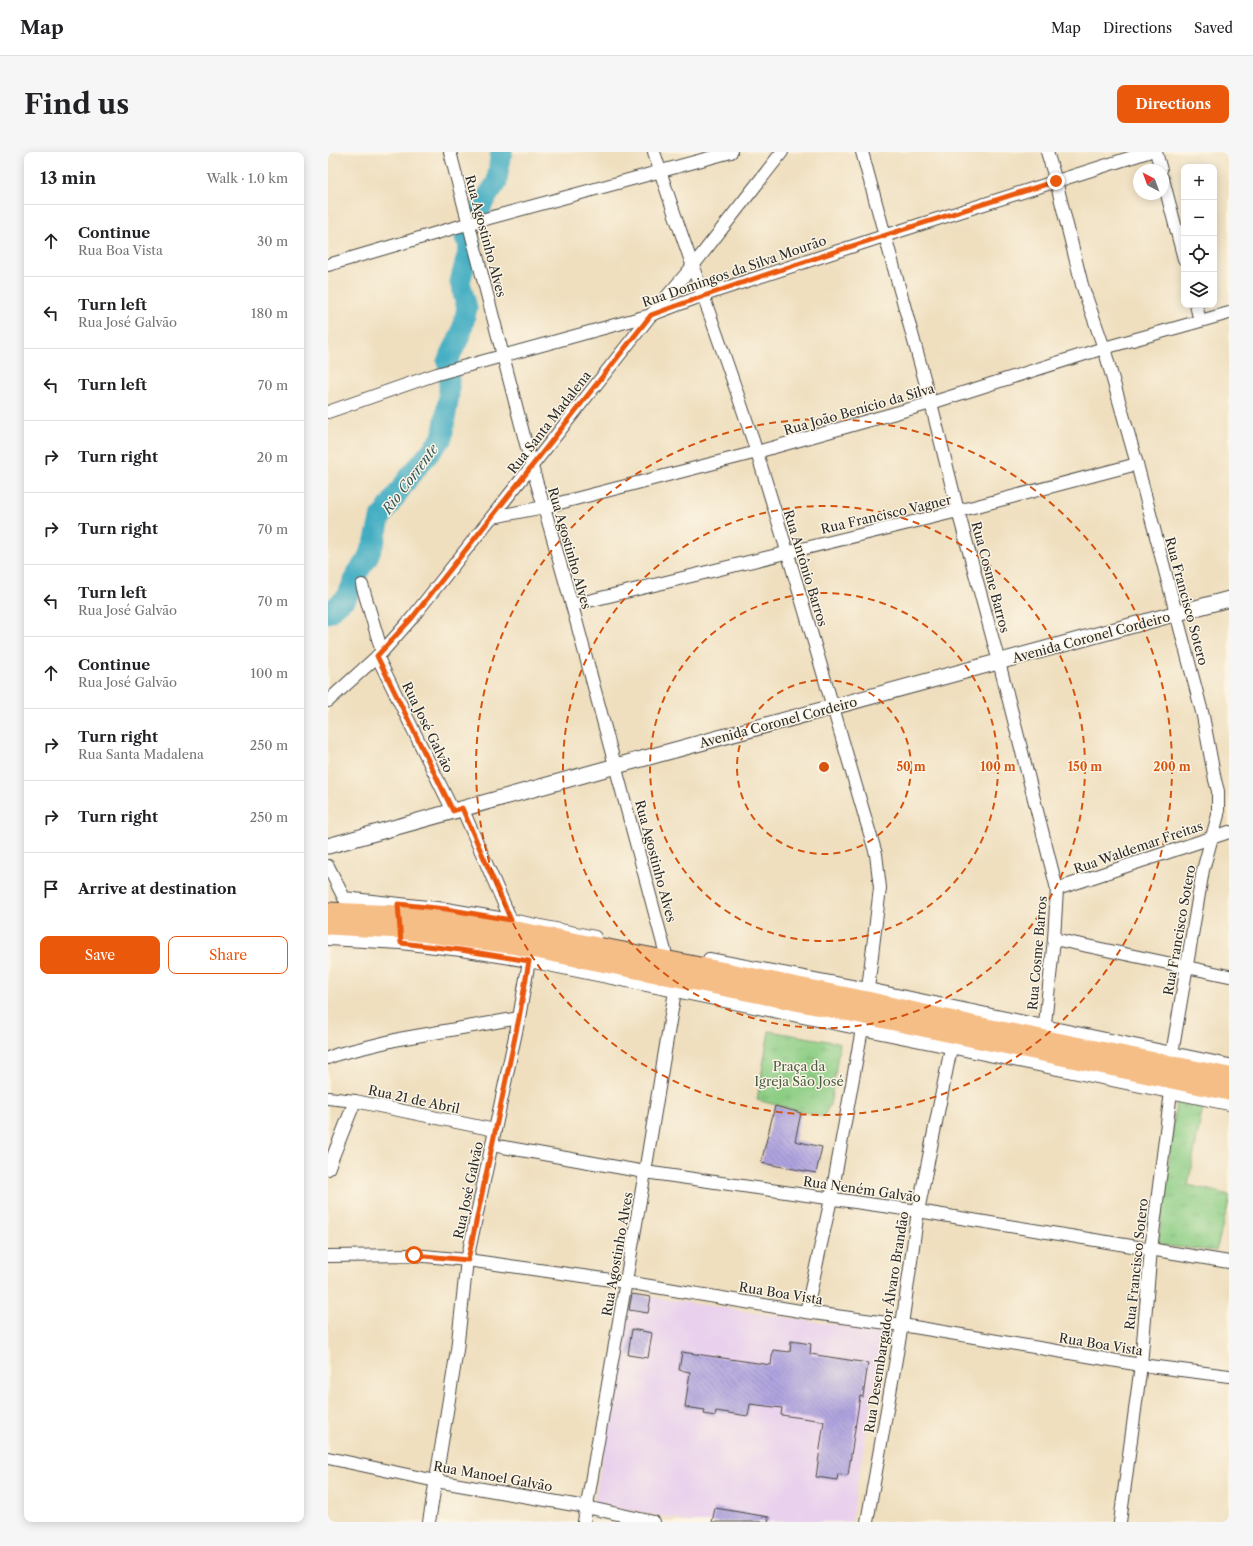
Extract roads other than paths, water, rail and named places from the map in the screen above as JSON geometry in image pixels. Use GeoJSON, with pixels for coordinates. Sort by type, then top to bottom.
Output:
{"type":"FeatureCollection","features":[{"type":"Feature","properties":{"kind":"main road"},"geometry":{"type":"LineString","coordinates":[[328,912],[709,977],[867,995],[967,1031],[1044,1032],[1229,1091]]}},
{"type":"Feature","properties":{"kind":"main road"},"geometry":{"type":"LineString","coordinates":[[328,925],[399,923]]}},
{"type":"Feature","properties":{"kind":"main road"},"geometry":{"type":"LineString","coordinates":[[709,977],[856,1013],[967,1031],[1171,1072],[1229,1076]]}},
{"type":"Feature","properties":{"kind":"street","name":"Rua Agostinho Alves"},"geometry":{"type":"LineString","coordinates":[[450,152],[467,224],[532,467],[572,605],[665,951]]}},
{"type":"Feature","properties":{"kind":"street","name":"Rua Antônio Barros"},"geometry":{"type":"LineString","coordinates":[[654,152],[756,452],[876,854],[880,888],[867,995]]}},
{"type":"Feature","properties":{"kind":"street"},"geometry":{"type":"LineString","coordinates":[[328,265],[467,224],[731,152]]}},
{"type":"Feature","properties":{"kind":"street","name":"Rua Santa Madalena"},"geometry":{"type":"LineString","coordinates":[[328,701],[380,654],[412,618],[651,315],[692,266],[782,152]]}},
{"type":"Feature","properties":{"kind":"street","name":"Rua Cosme Barros"},"geometry":{"type":"LineString","coordinates":[[862,152],[931,403],[1057,890],[1054,938],[1044,1032]]}},
{"type":"Feature","properties":{"kind":"street","name":"Rua Francisco Sotero"},"geometry":{"type":"LineString","coordinates":[[1048,152],[1082,285],[1104,348],[1137,464],[1203,716],[1218,791],[1218,814],[1213,837],[1209,845],[1202,870],[1186,966],[1171,1072],[1151,1249],[1140,1365],[1120,1522]]}},
{"type":"Feature","properties":{"kind":"street","name":"Rua Domingos da Silva Mourão"},"geometry":{"type":"LineString","coordinates":[[328,412],[437,374],[651,315],[884,236],[1148,152]]}},
{"type":"Feature","properties":{"kind":"street"},"geometry":{"type":"LineString","coordinates":[[1156,152],[1159,164]]}},
{"type":"Feature","properties":{"kind":"street"},"geometry":{"type":"LineString","coordinates":[[1169,200],[1181,248]]}},
{"type":"Feature","properties":{"kind":"street"},"geometry":{"type":"LineString","coordinates":[[1197,308],[1200,321]]}},
{"type":"Feature","properties":{"kind":"street","name":"Rua João Benício da Silva"},"geometry":{"type":"LineString","coordinates":[[493,517],[544,506],[756,452],[931,403],[1104,348],[1229,313]]}},
{"type":"Feature","properties":{"kind":"street","name":"Rua Francisco Vagner"},"geometry":{"type":"LineString","coordinates":[[572,605],[958,511],[1137,464]]}},
{"type":"Feature","properties":{"kind":"street","name":"Rua José Galvão"},"geometry":{"type":"LineString","coordinates":[[362,585],[380,654],[511,920]]}},
{"type":"Feature","properties":{"kind":"street","name":"Avenida Coronel Cordeiro"},"geometry":{"type":"LineString","coordinates":[[328,846],[1229,599]]}},
{"type":"Feature","properties":{"kind":"street","name":"Rua Waldemar Freitas"},"geometry":{"type":"LineString","coordinates":[[1057,890],[1229,832]]}},
{"type":"Feature","properties":{"kind":"street"},"geometry":{"type":"LineString","coordinates":[[328,866],[344,898],[461,950],[529,961],[862,1029],[967,1031]]}},
{"type":"Feature","properties":{"kind":"street"},"geometry":{"type":"LineString","coordinates":[[328,939],[399,923],[446,909],[511,920],[665,951],[867,995]]}},
{"type":"Feature","properties":{"kind":"street"},"geometry":{"type":"LineString","coordinates":[[1054,938],[1229,976]]}},
{"type":"Feature","properties":{"kind":"street","name":"Rua José Galvão"},"geometry":{"type":"LineString","coordinates":[[429,1522],[457,1350],[468,1260],[519,1018],[529,961]]}},
{"type":"Feature","properties":{"kind":"street","name":"Rua Agostinho Alves"},"geometry":{"type":"LineString","coordinates":[[584,1522],[646,1172],[675,991]]}},
{"type":"Feature","properties":{"kind":"street"},"geometry":{"type":"LineString","coordinates":[[328,1058],[338,1054],[399,1039],[519,1018]]}},
{"type":"Feature","properties":{"kind":"street"},"geometry":{"type":"LineString","coordinates":[[806,1312],[831,1199],[862,1029]]}},
{"type":"Feature","properties":{"kind":"street","name":"Rua Desembargador Álvaro Brandão"},"geometry":{"type":"LineString","coordinates":[[867,1522],[902,1325],[918,1211],[967,1031]]}},
{"type":"Feature","properties":{"kind":"street"},"geometry":{"type":"LineString","coordinates":[[1171,1072],[1229,1065]]}},
{"type":"Feature","properties":{"kind":"street"},"geometry":{"type":"LineString","coordinates":[[1171,1072],[1229,1104]]}},
{"type":"Feature","properties":{"kind":"street","name":"Rua 21 de Abril"},"geometry":{"type":"LineString","coordinates":[[328,1098],[356,1101],[495,1130]]}},
{"type":"Feature","properties":{"kind":"street"},"geometry":{"type":"LineString","coordinates":[[328,1168],[356,1101]]}},
{"type":"Feature","properties":{"kind":"street","name":"Rua Neném Galvão"},"geometry":{"type":"LineString","coordinates":[[492,1145],[646,1172],[918,1211],[1229,1262]]}},
{"type":"Feature","properties":{"kind":"street","name":"Rua Boa Vista"},"geometry":{"type":"LineString","coordinates":[[328,1256],[414,1255],[468,1260],[626,1282],[806,1312],[902,1325],[1140,1365],[1229,1376]]}},
{"type":"Feature","properties":{"kind":"street","name":"Rua Manoel Galvão"},"geometry":{"type":"LineString","coordinates":[[328,1458],[436,1481],[586,1507],[654,1522]]}},
{"type":"Feature","properties":{"kind":"waterway","name":"Rio Corrente"},"geometry":{"type":"LineString","coordinates":[[480,212],[483,202],[497,182],[502,152]]}},
{"type":"Feature","properties":{"kind":"waterway","name":"Rio Corrente"},"geometry":{"type":"LineString","coordinates":[[447,362],[461,334],[467,308],[460,282],[470,244],[465,238]]}},
{"type":"Feature","properties":{"kind":"waterway","name":"Rio Corrente"},"geometry":{"type":"LineString","coordinates":[[328,613],[347,597],[357,573],[367,559],[375,540],[380,519],[409,477],[442,438],[449,395],[449,379]]}},
{"type":"Feature","properties":{"kind":"park label","name":"Praça da Igreja São José"},"geometry":{"type":"Point","coordinates":[799,1074]}}]}
